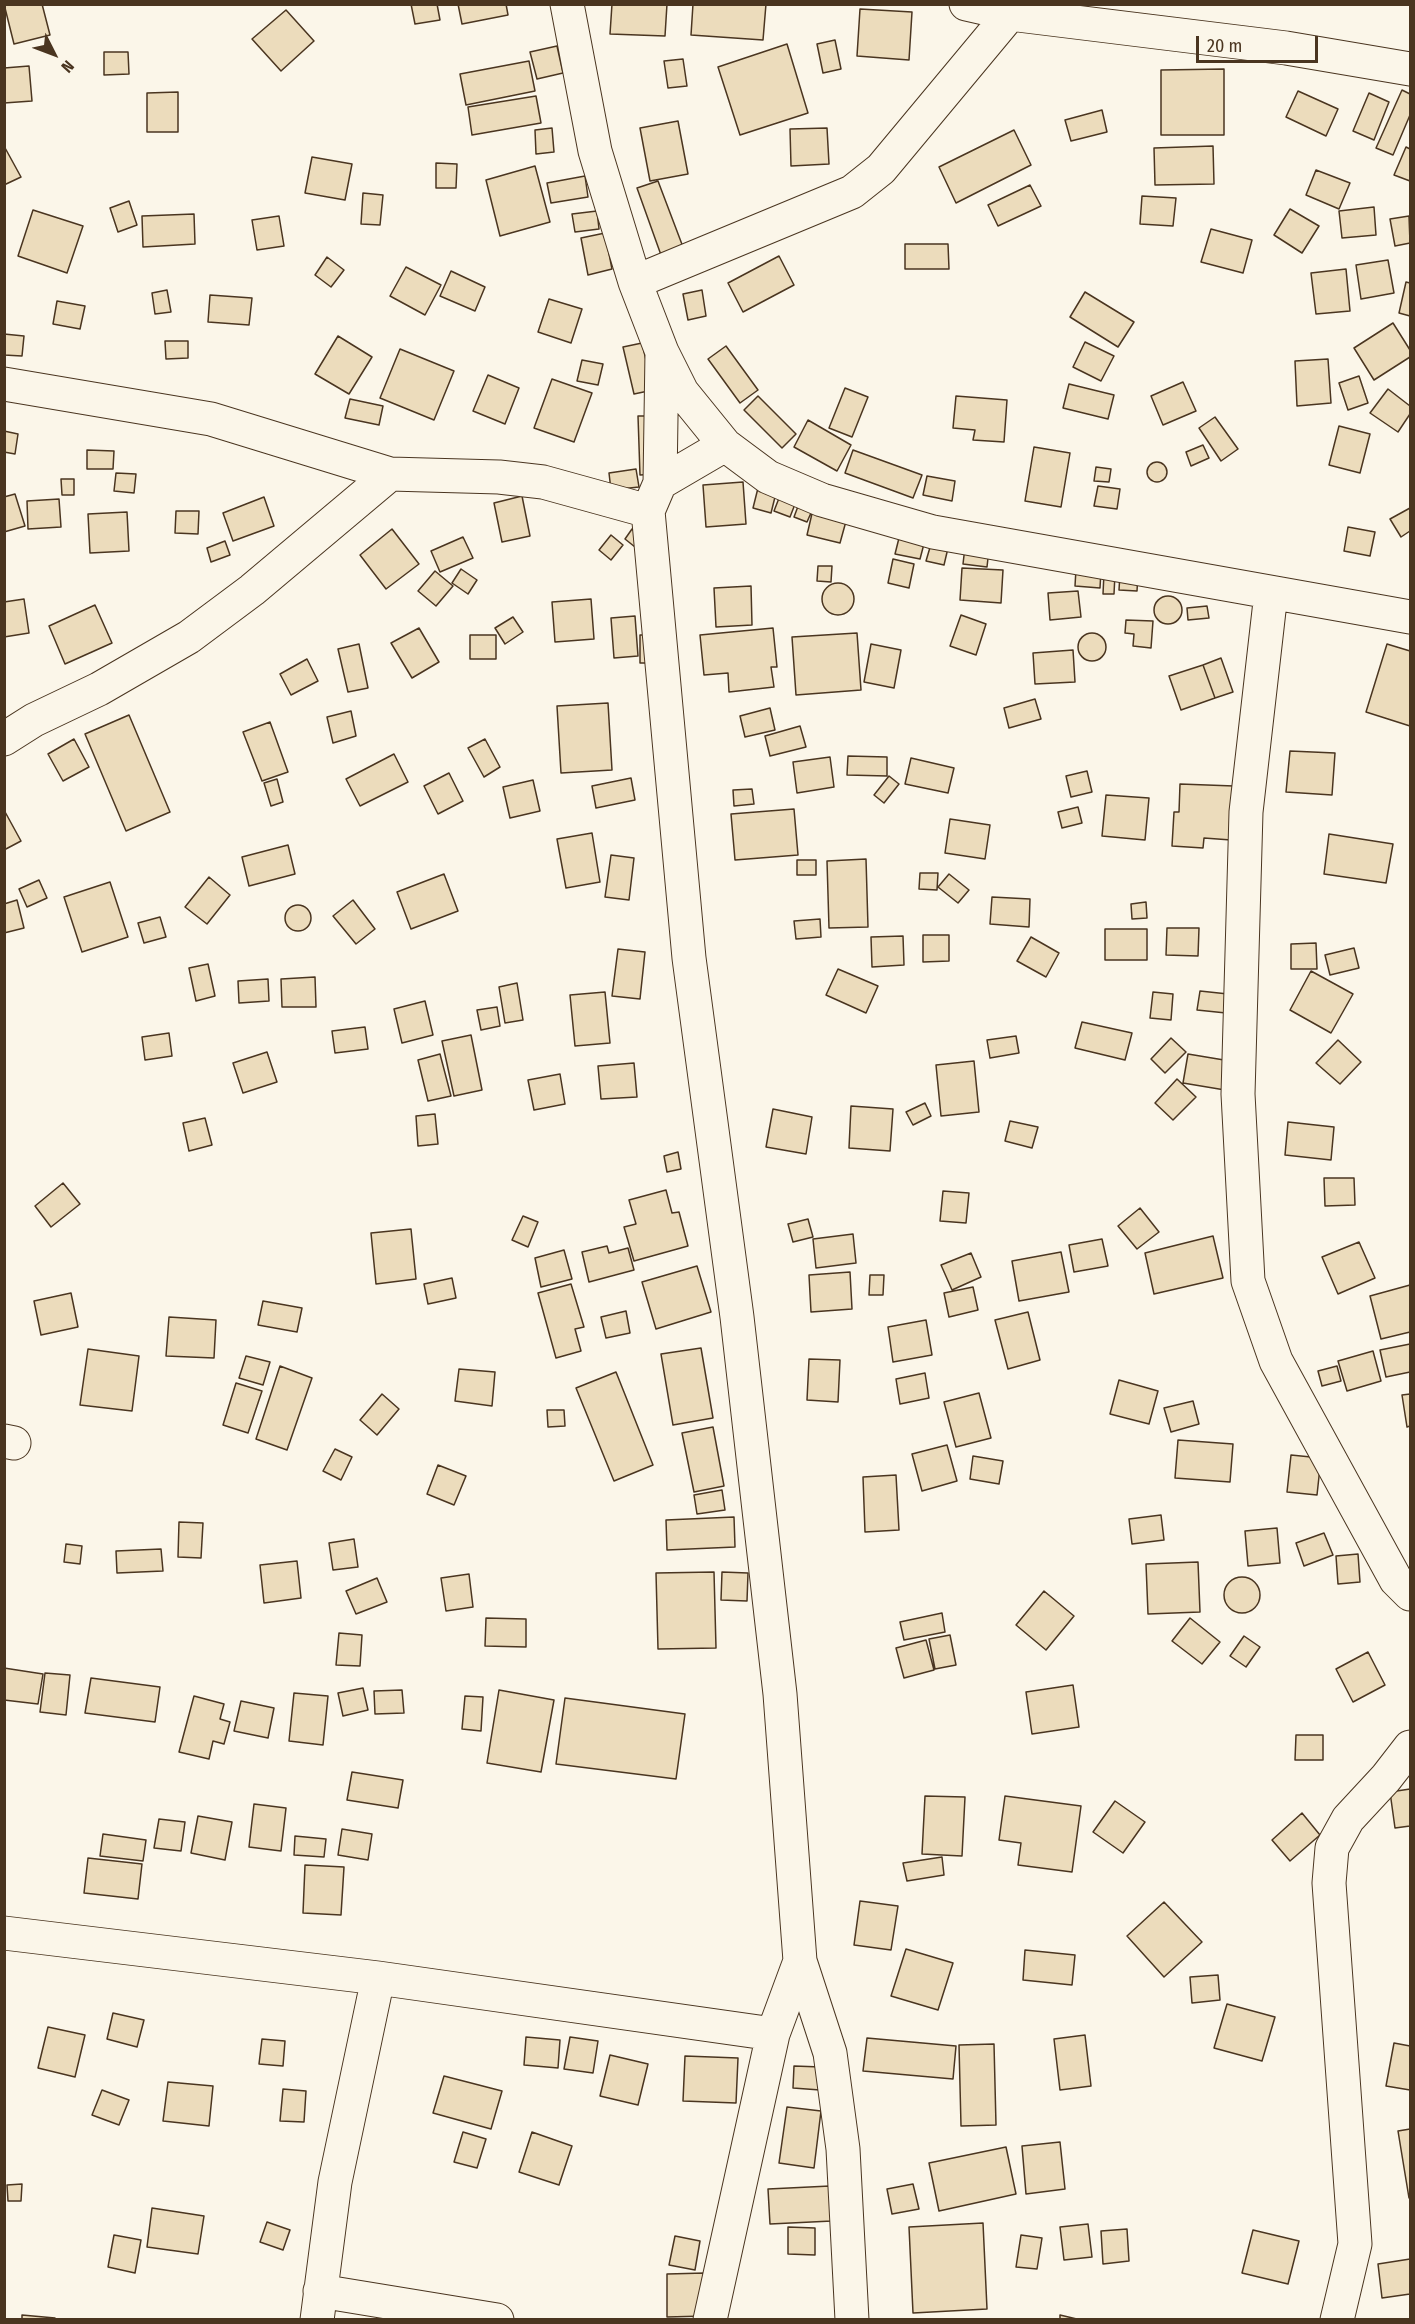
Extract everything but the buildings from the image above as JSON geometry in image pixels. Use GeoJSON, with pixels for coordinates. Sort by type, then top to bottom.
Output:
{"type":"FeatureCollection","features":[{"type":"Feature","properties":{"kind":"street"},"geometry":{"type":"LineString","coordinates":[[567,4],[595,151],[635,282],[662,352],[682,392],[725,445],[768,477],[822,500],[933,532],[1410,617]]}},
{"type":"Feature","properties":{"kind":"street"},"geometry":{"type":"LineString","coordinates":[[966,4],[1286,48],[1410,69]]}},
{"type":"Feature","properties":{"kind":"street"},"geometry":{"type":"LineString","coordinates":[[635,282],[852,192],[881,169],[1012,9]]}},
{"type":"Feature","properties":{"kind":"street"},"geometry":{"type":"LineString","coordinates":[[662,352],[654,497],[689,958],[737,1317],[780,1694],[800,1960],[830,2053],[843,2149],[852,2319]]}},
{"type":"Feature","properties":{"kind":"street"},"geometry":{"type":"LineString","coordinates":[[4,384],[210,419],[390,474],[499,477],[654,497],[725,445]]}},
{"type":"Feature","properties":{"kind":"street"},"geometry":{"type":"LineString","coordinates":[[4,740],[34,720],[99,689],[189,638],[252,590],[390,474]]}},
{"type":"Feature","properties":{"kind":"street"},"geometry":{"type":"LineString","coordinates":[[1271,593],[1246,812],[1238,1094],[1248,1281],[1276,1361],[1396,1580],[1410,1594]]}},
{"type":"Feature","properties":{"kind":"street"},"geometry":{"type":"LineString","coordinates":[[1337,2319],[1355,2244],[1329,1883],[1332,1848],[1348,1819],[1386,1778],[1410,1747]]}},
{"type":"Feature","properties":{"kind":"street"},"geometry":{"type":"LineString","coordinates":[[4,1933],[378,1978],[773,2034]]}},
{"type":"Feature","properties":{"kind":"street"},"geometry":{"type":"LineString","coordinates":[[710,2319],[773,2034],[800,1960]]}},
{"type":"Feature","properties":{"kind":"street"},"geometry":{"type":"LineString","coordinates":[[378,1978],[335,2182],[318,2305],[497,2319]]}}]}
